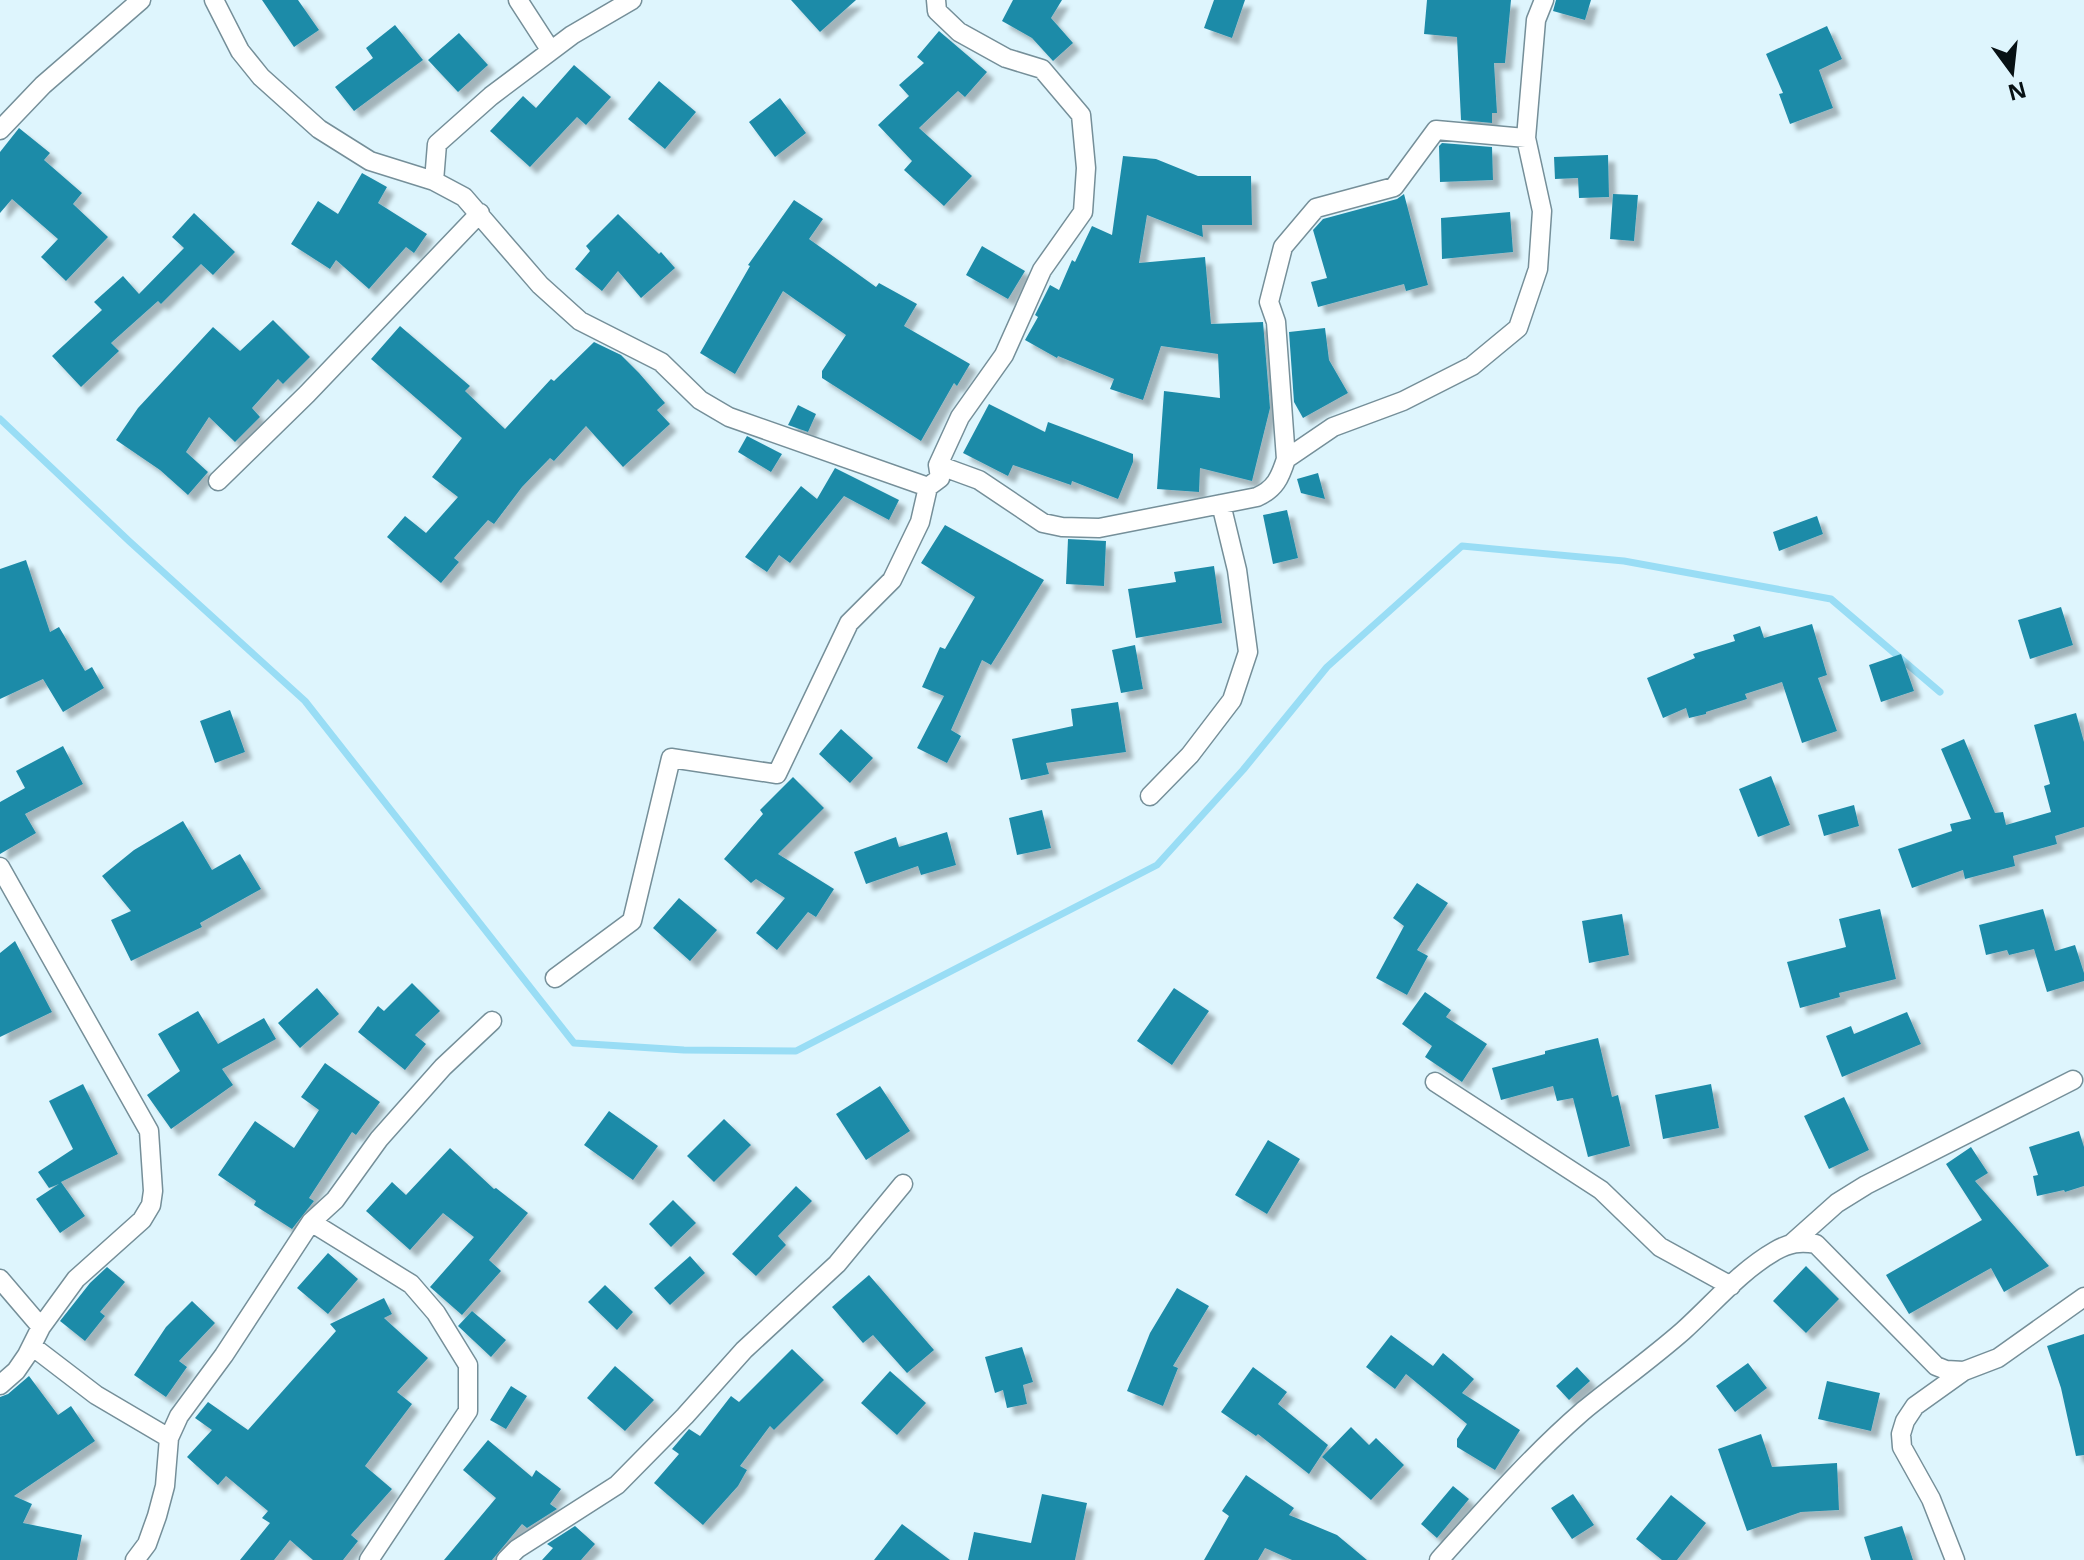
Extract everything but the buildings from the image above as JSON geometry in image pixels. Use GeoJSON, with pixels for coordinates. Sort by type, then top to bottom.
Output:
{"type":"FeatureCollection","features":[{"type":"Feature","properties":{"kind":"street"},"geometry":{"type":"LineString","coordinates":[[0,130],[43,85],[141,0]]}},
{"type":"Feature","properties":{"kind":"street"},"geometry":{"type":"LineString","coordinates":[[214,0],[240,51],[261,77],[319,129],[370,161],[434,181],[464,197],[540,285],[580,321],[661,362],[700,400],[729,417],[928,487]]}},
{"type":"Feature","properties":{"kind":"street"},"geometry":{"type":"LineString","coordinates":[[518,0],[551,51]]}},
{"type":"Feature","properties":{"kind":"street"},"geometry":{"type":"LineString","coordinates":[[434,181],[437,144],[491,96],[572,35],[632,0]]}},
{"type":"Feature","properties":{"kind":"street"},"geometry":{"type":"LineString","coordinates":[[555,978],[632,921],[671,758],[777,774],[849,623],[892,580],[920,522],[928,487],[940,478],[938,465],[960,417],[1004,355],[1042,270],[1083,212],[1086,168],[1081,115],[1042,69],[1006,58],[959,32],[937,11],[936,0]]}},
{"type":"Feature","properties":{"kind":"street"},"geometry":{"type":"LineString","coordinates":[[1286,459],[1333,427],[1403,401],[1472,366],[1518,328],[1538,269],[1542,211],[1526,138],[1536,20],[1544,0]]}},
{"type":"Feature","properties":{"kind":"street"},"geometry":{"type":"LineString","coordinates":[[938,465],[979,480],[1043,523],[1062,527],[1099,528],[1257,497],[1270,491],[1280,477],[1286,459],[1276,322],[1269,302],[1283,247],[1316,208],[1394,187],[1436,130],[1526,138]]}},
{"type":"Feature","properties":{"kind":"street"},"geometry":{"type":"LineString","coordinates":[[218,481],[317,384],[480,213]]}},
{"type":"Feature","properties":{"kind":"street"},"geometry":{"type":"LineString","coordinates":[[1150,796],[1190,755],[1232,700],[1248,652],[1237,570],[1221,504]]}},
{"type":"Feature","properties":{"kind":"street"},"geometry":{"type":"LineString","coordinates":[[0,867],[149,1131],[153,1191],[151,1205],[142,1220],[76,1279],[41,1327],[16,1371],[0,1385]]}},
{"type":"Feature","properties":{"kind":"street"},"geometry":{"type":"LineString","coordinates":[[135,1560],[147,1544],[157,1516],[165,1486],[169,1438],[179,1416],[224,1355],[311,1222],[335,1200],[379,1139],[443,1067],[492,1021]]}},
{"type":"Feature","properties":{"kind":"street"},"geometry":{"type":"LineString","coordinates":[[1791,1244],[1837,1203],[1866,1185],[2073,1080]]}},
{"type":"Feature","properties":{"kind":"street"},"geometry":{"type":"LineString","coordinates":[[1435,1082],[1601,1190],[1660,1247],[1731,1286]]}},
{"type":"Feature","properties":{"kind":"street"},"geometry":{"type":"LineString","coordinates":[[506,1560],[517,1549],[617,1485],[744,1350],[837,1264],[903,1184]]}},
{"type":"Feature","properties":{"kind":"street"},"geometry":{"type":"LineString","coordinates":[[311,1222],[411,1284],[436,1313],[468,1365],[468,1411],[369,1560]]}},
{"type":"Feature","properties":{"kind":"street"},"geometry":{"type":"LineString","coordinates":[[1439,1560],[1510,1482],[1582,1413],[1774,1251],[1791,1244],[1816,1244],[1936,1366],[1964,1371]]}},
{"type":"Feature","properties":{"kind":"street"},"geometry":{"type":"LineString","coordinates":[[0,1279],[41,1327]]}},
{"type":"Feature","properties":{"kind":"street"},"geometry":{"type":"LineString","coordinates":[[1955,1560],[1931,1499],[1902,1447],[1901,1434],[1905,1421],[1915,1406],[1964,1371],[1998,1358],[2084,1297]]}},
{"type":"Feature","properties":{"kind":"street"},"geometry":{"type":"LineString","coordinates":[[32,1346],[96,1395],[169,1438]]}},
{"type":"Feature","properties":{"kind":"waterway"},"geometry":{"type":"LineString","coordinates":[[0,419],[305,701],[574,1043],[684,1050],[796,1051],[1157,865],[1243,770],[1327,667],[1462,546],[1624,561],[1831,599],[1940,692]]}}]}
